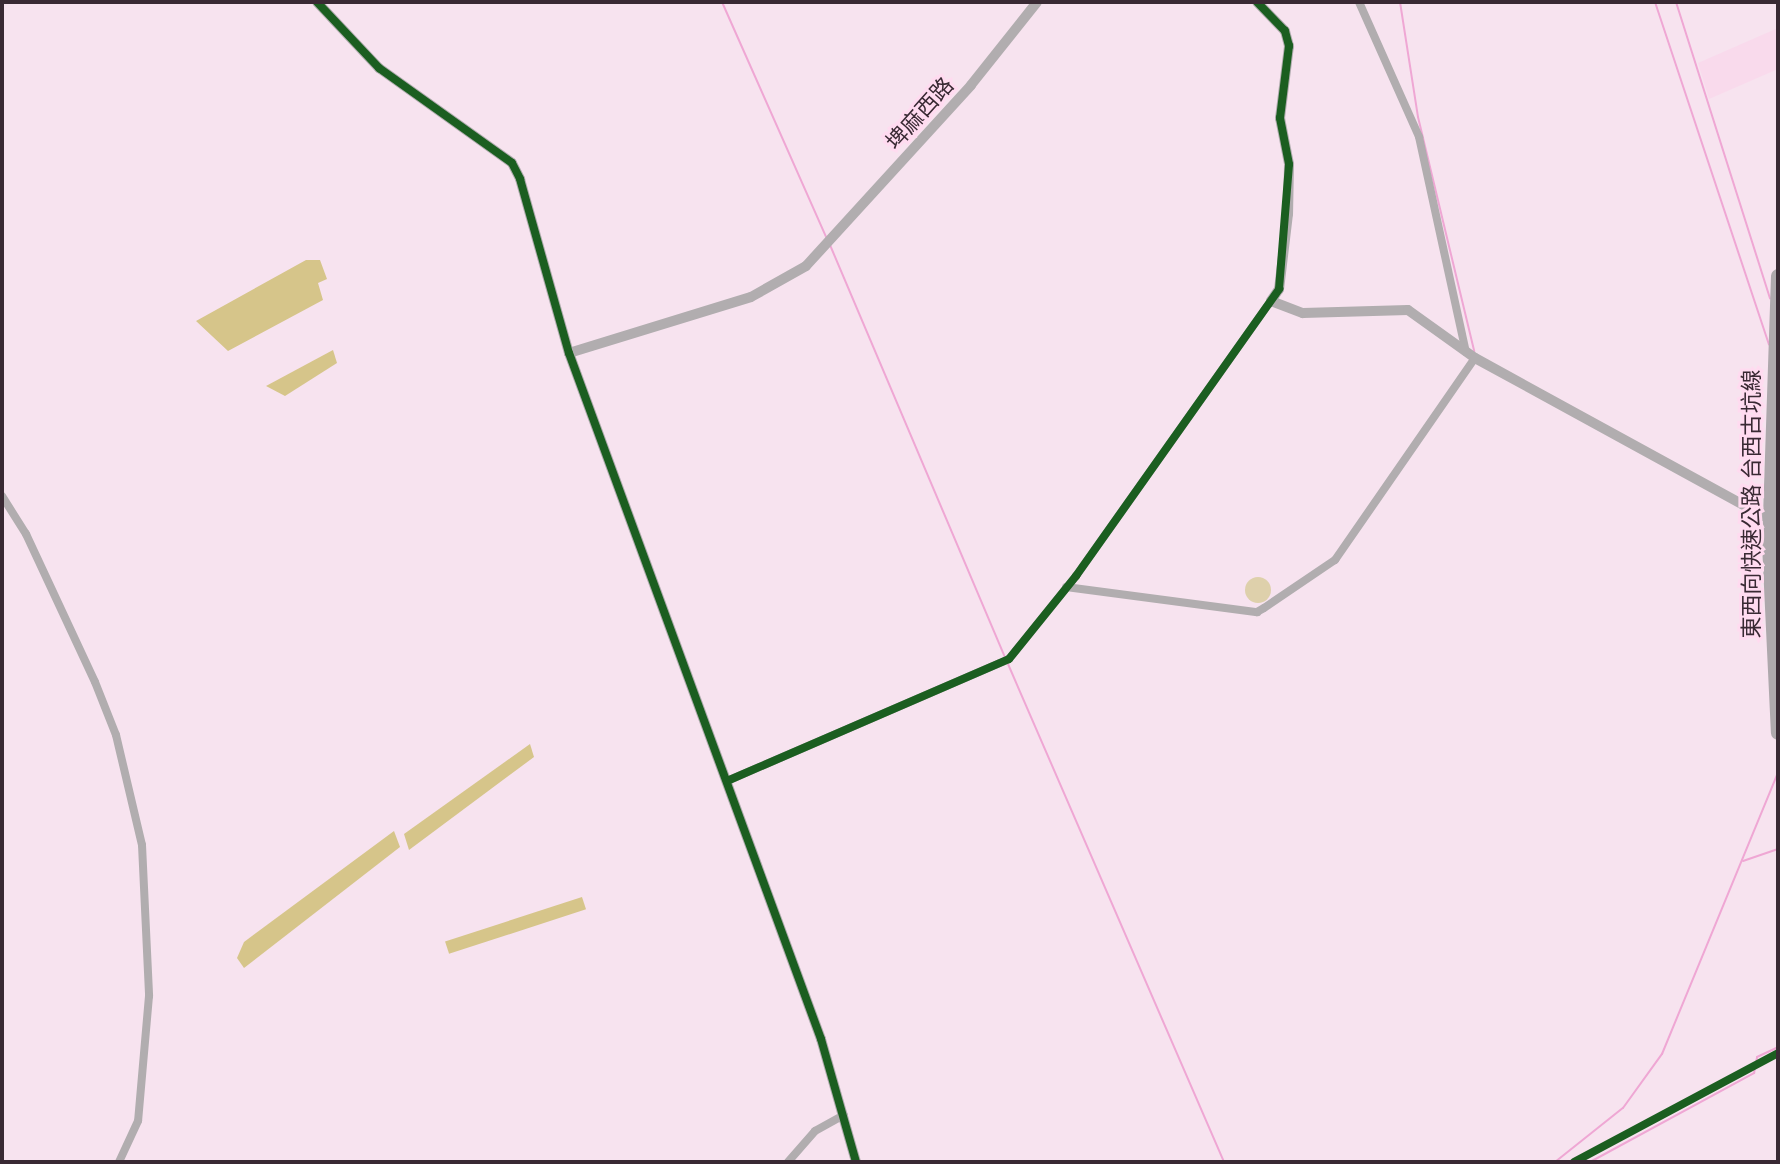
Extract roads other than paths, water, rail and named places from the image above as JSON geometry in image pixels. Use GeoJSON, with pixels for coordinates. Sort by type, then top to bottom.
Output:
{"type":"FeatureCollection","features":[{"type":"Feature","properties":{"kind":"highway","name":"東西向快速公路 台西古坑線"},"geometry":{"type":"LineString","coordinates":[[1778,276],[1769,544],[1778,733]]}},
{"type":"Feature","properties":{"kind":"street"},"geometry":{"type":"LineString","coordinates":[[317,2],[379,68],[512,163],[569,353],[727,781],[844,1115],[856,1162]]}},
{"type":"Feature","properties":{"kind":"street","name":"埤麻西路"},"geometry":{"type":"LineString","coordinates":[[569,353],[751,297],[827,247],[971,85],[1037,2]]}},
{"type":"Feature","properties":{"kind":"street"},"geometry":{"type":"LineString","coordinates":[[727,781],[1006,661],[1066,587],[1271,301],[1279,289],[1288,214],[1289,164],[1280,118],[1289,46],[1285,31],[1257,2]]}},
{"type":"Feature","properties":{"kind":"street"},"geometry":{"type":"LineString","coordinates":[[1066,587],[1257,612],[1264,608],[1335,560],[1470,356],[1419,137],[1359,2]]}},
{"type":"Feature","properties":{"kind":"street"},"geometry":{"type":"LineString","coordinates":[[1271,301],[1303,313],[1408,310],[1470,356],[1778,524]]}},
{"type":"Feature","properties":{"kind":"street"},"geometry":{"type":"LineString","coordinates":[[2,496],[26,534],[106,708],[142,845],[149,996],[138,1121],[119,1162]]}},
{"type":"Feature","properties":{"kind":"street"},"geometry":{"type":"LineString","coordinates":[[788,1162],[815,1131],[844,1115]]}},
{"type":"Feature","properties":{"kind":"waterway"},"geometry":{"type":"LineString","coordinates":[[722,2],[827,239]]}},
{"type":"Feature","properties":{"kind":"waterway"},"geometry":{"type":"LineString","coordinates":[[1400,2],[1418,117],[1474,351]]}},
{"type":"Feature","properties":{"kind":"waterway"},"geometry":{"type":"LineString","coordinates":[[1655,2],[1769,345]]}},
{"type":"Feature","properties":{"kind":"waterway"},"geometry":{"type":"LineString","coordinates":[[1676,2],[1770,298]]}},
{"type":"Feature","properties":{"kind":"waterway"},"geometry":{"type":"LineString","coordinates":[[830,245],[1005,658]]}},
{"type":"Feature","properties":{"kind":"waterway"},"geometry":{"type":"LineString","coordinates":[[1008,664],[1224,1162]]}},
{"type":"Feature","properties":{"kind":"waterway"},"geometry":{"type":"LineString","coordinates":[[1555,1162],[1623,1108],[1662,1054],[1778,773]]}},
{"type":"Feature","properties":{"kind":"waterway"},"geometry":{"type":"LineString","coordinates":[[1743,861],[1778,849]]}},
{"type":"Feature","properties":{"kind":"waterway"},"geometry":{"type":"LineString","coordinates":[[1590,1162],[1754,1073],[1757,1057],[1778,1047]]}}]}
